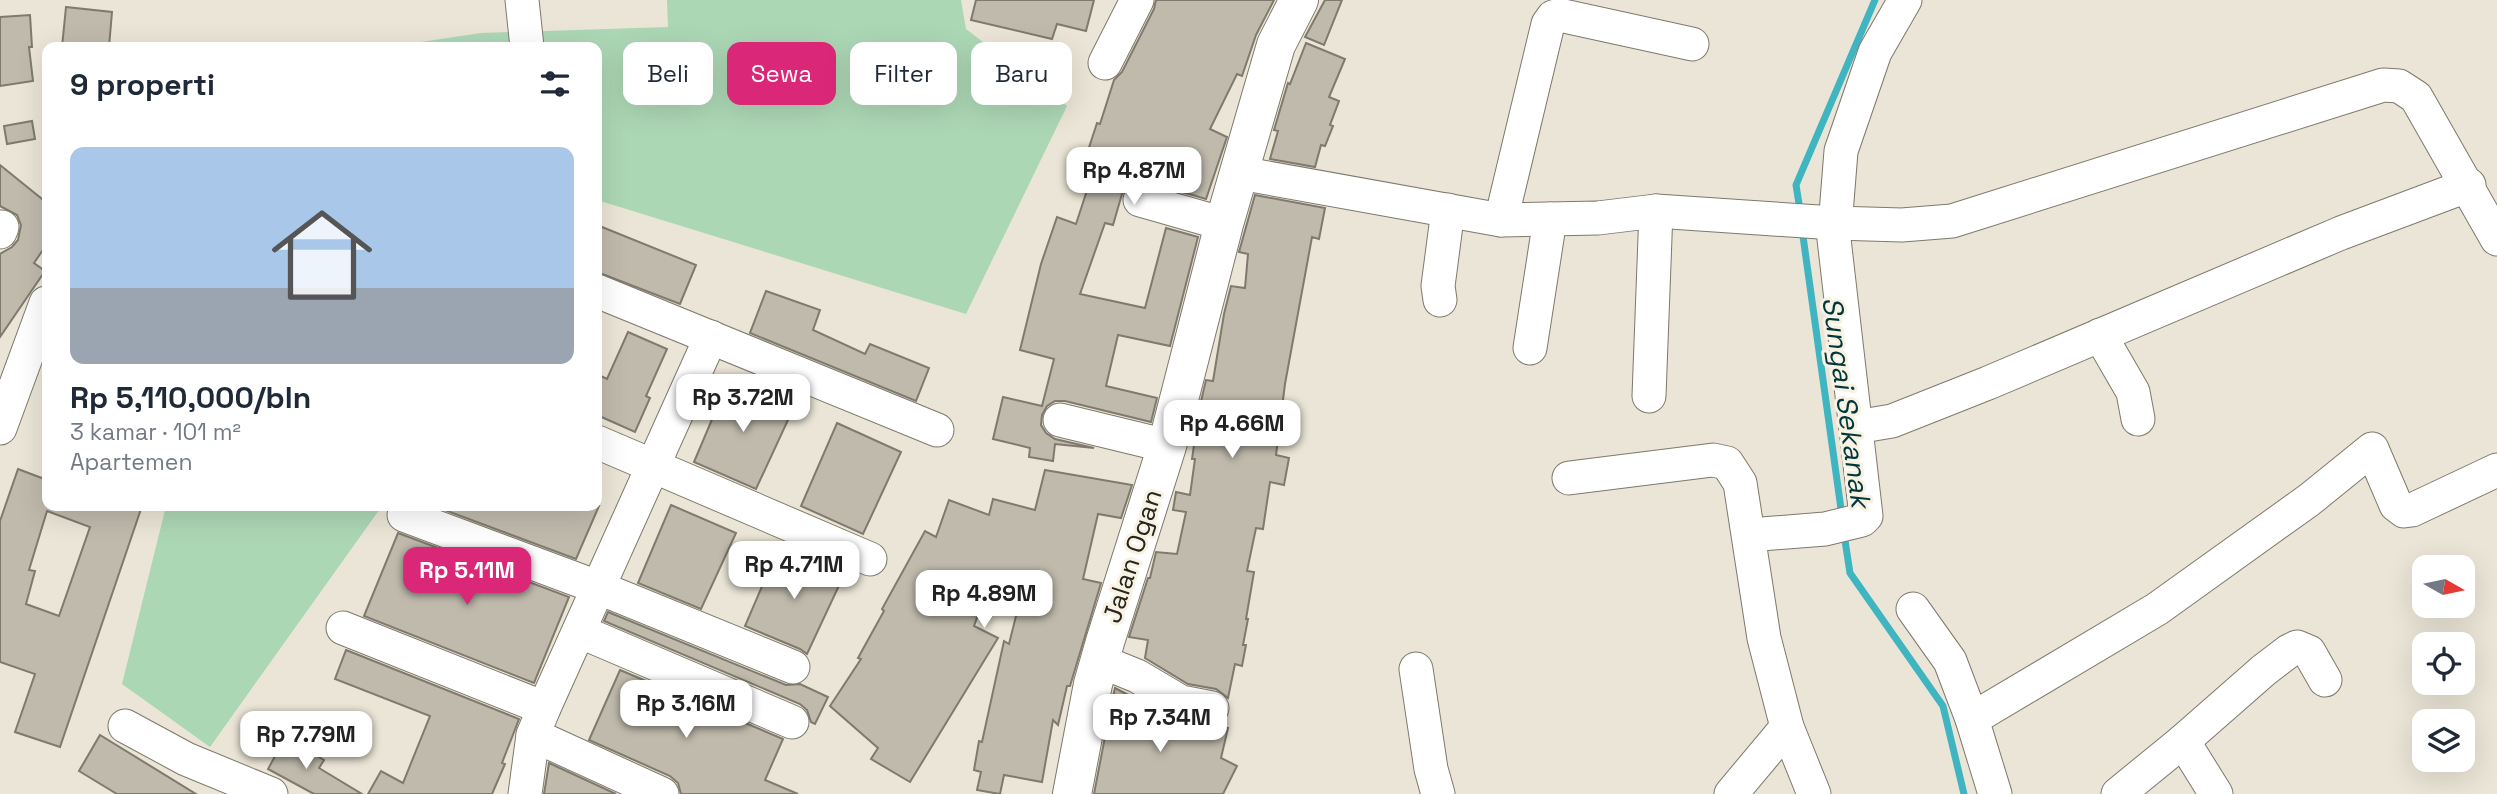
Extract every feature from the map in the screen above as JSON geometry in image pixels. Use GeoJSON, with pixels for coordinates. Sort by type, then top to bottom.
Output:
{"type":"FeatureCollection","features":[{"type":"Feature","properties":{"kind":"main road","name":"Jalan Ogan"},"geometry":{"type":"LineString","coordinates":[[1072,794],[1100,661],[1167,446],[1224,224],[1276,45],[1298,0]]}},
{"type":"Feature","properties":{"kind":"street"},"geometry":{"type":"LineString","coordinates":[[522,0],[526,42]]}},
{"type":"Feature","properties":{"kind":"street"},"geometry":{"type":"LineString","coordinates":[[1105,63],[1137,0]]}},
{"type":"Feature","properties":{"kind":"street"},"geometry":{"type":"LineString","coordinates":[[1749,534],[1825,529],[1862,520],[1866,516],[1830,223],[1841,150],[1875,52],[1905,0]]}},
{"type":"Feature","properties":{"kind":"street"},"geometry":{"type":"LineString","coordinates":[[1501,220],[1548,24],[1553,17],[1559,15],[1692,44]]}},
{"type":"Feature","properties":{"kind":"street"},"geometry":{"type":"LineString","coordinates":[[1240,173],[1501,220],[1598,218],[1656,211],[1902,225],[1952,221],[2383,85],[2399,86],[2417,97],[2497,239]]}},
{"type":"Feature","properties":{"kind":"street"},"geometry":{"type":"LineString","coordinates":[[1856,426],[1892,421],[2342,233],[2469,186]]}},
{"type":"Feature","properties":{"kind":"street"},"geometry":{"type":"LineString","coordinates":[[1140,200],[1224,224]]}},
{"type":"Feature","properties":{"kind":"street"},"geometry":{"type":"LineString","coordinates":[[1440,300],[1438,286],[1448,211]]}},
{"type":"Feature","properties":{"kind":"street"},"geometry":{"type":"LineString","coordinates":[[1649,396],[1656,211]]}},
{"type":"Feature","properties":{"kind":"street"},"geometry":{"type":"LineString","coordinates":[[1530,348],[1550,219]]}},
{"type":"Feature","properties":{"kind":"street"},"geometry":{"type":"LineString","coordinates":[[602,293],[937,430]]}},
{"type":"Feature","properties":{"kind":"street"},"geometry":{"type":"LineString","coordinates":[[0,428],[42,314]]}},
{"type":"Feature","properties":{"kind":"street"},"geometry":{"type":"LineString","coordinates":[[2100,335],[2133,392],[2138,419]]}},
{"type":"Feature","properties":{"kind":"street"},"geometry":{"type":"LineString","coordinates":[[526,794],[539,722],[597,587],[711,337]]}},
{"type":"Feature","properties":{"kind":"street"},"geometry":{"type":"LineString","coordinates":[[1060,420],[1167,446]]}},
{"type":"Feature","properties":{"kind":"street"},"geometry":{"type":"LineString","coordinates":[[602,444],[870,559]]}},
{"type":"Feature","properties":{"kind":"street"},"geometry":{"type":"LineString","coordinates":[[1972,719],[2157,609],[2309,500],[2372,449],[2396,505],[2404,511],[2412,510],[2497,470]]}},
{"type":"Feature","properties":{"kind":"street"},"geometry":{"type":"LineString","coordinates":[[1569,478],[1713,460],[1727,463],[1740,483],[1764,638],[1787,727],[1814,794]]}},
{"type":"Feature","properties":{"kind":"street"},"geometry":{"type":"LineString","coordinates":[[404,515],[597,587],[793,667]]}},
{"type":"Feature","properties":{"kind":"street"},"geometry":{"type":"LineString","coordinates":[[1913,609],[1950,661],[1972,719],[1994,794]]}},
{"type":"Feature","properties":{"kind":"street"},"geometry":{"type":"LineString","coordinates":[[343,628],[539,722],[662,794]]}},
{"type":"Feature","properties":{"kind":"street"},"geometry":{"type":"LineString","coordinates":[[579,631],[792,722]]}},
{"type":"Feature","properties":{"kind":"street"},"geometry":{"type":"LineString","coordinates":[[2118,794],[2264,670],[2297,647],[2309,652],[2325,680]]}},
{"type":"Feature","properties":{"kind":"street"},"geometry":{"type":"LineString","coordinates":[[1100,661],[1137,676],[1181,702],[1212,708]]}},
{"type":"Feature","properties":{"kind":"street"},"geometry":{"type":"LineString","coordinates":[[1416,669],[1438,794]]}},
{"type":"Feature","properties":{"kind":"street"},"geometry":{"type":"LineString","coordinates":[[125,726],[186,759],[271,794]]}},
{"type":"Feature","properties":{"kind":"street"},"geometry":{"type":"LineString","coordinates":[[1731,794],[1787,727]]}},
{"type":"Feature","properties":{"kind":"street"},"geometry":{"type":"LineString","coordinates":[[2183,741],[2216,794]]}},
{"type":"Feature","properties":{"kind":"green space"},"geometry":{"type":"Polygon","coordinates":[[[667,0],[961,0],[966,29],[983,42],[971,42],[971,105],[1067,106],[966,314],[602,202],[602,42],[421,42],[481,33],[668,27],[667,0]]]}},
{"type":"Feature","properties":{"kind":"green space"},"geometry":{"type":"Polygon","coordinates":[[[165,511],[378,511],[210,747],[122,684],[165,511]]]}},
{"type":"Feature","properties":{"kind":"building"},"geometry":{"type":"Polygon","coordinates":[[[976,0],[1094,0],[1086,31],[1057,24],[1052,39],[971,20],[976,0]]]}},
{"type":"Feature","properties":{"kind":"building"},"geometry":{"type":"Polygon","coordinates":[[[1156,0],[1274,0],[1256,35],[1242,76],[1237,74],[1210,129],[1227,137],[1206,199],[1145,181],[1136,181],[1127,186],[1113,225],[1105,223],[1080,294],[1145,308],[1166,228],[1198,237],[1170,346],[1118,335],[1106,386],[1157,398],[1151,422],[1065,401],[1055,401],[1047,406],[1042,415],[1041,425],[1046,433],[1055,439],[1094,448],[1055,444],[1053,461],[1029,457],[1030,448],[993,439],[1003,397],[1042,406],[1054,359],[1020,350],[1041,264],[1057,217],[1076,224],[1092,175],[1081,172],[1097,123],[1100,124],[1114,80],[1122,72],[1156,0]]]}},
{"type":"Feature","properties":{"kind":"building"},"geometry":{"type":"Polygon","coordinates":[[[1325,0],[1342,0],[1324,45],[1305,37],[1325,0]]]}},
{"type":"Feature","properties":{"kind":"building"},"geometry":{"type":"Polygon","coordinates":[[[66,7],[112,12],[109,42],[62,42],[66,7]]]}},
{"type":"Feature","properties":{"kind":"building"},"geometry":{"type":"Polygon","coordinates":[[[30,15],[32,47],[29,47],[33,81],[0,86],[0,17],[30,15]]]}},
{"type":"Feature","properties":{"kind":"building"},"geometry":{"type":"Polygon","coordinates":[[[1306,43],[1345,59],[1329,97],[1339,101],[1330,125],[1333,126],[1325,146],[1321,145],[1315,167],[1270,159],[1278,131],[1274,130],[1288,83],[1290,84],[1306,43]]]}},
{"type":"Feature","properties":{"kind":"building"},"geometry":{"type":"Polygon","coordinates":[[[32,121],[35,139],[7,144],[4,126],[32,121]]]}},
{"type":"Feature","properties":{"kind":"building"},"geometry":{"type":"Polygon","coordinates":[[[0,165],[42,199],[42,251],[34,263],[42,269],[42,275],[0,337],[0,254],[18,240],[21,225],[17,215],[0,206],[0,165]]]}},
{"type":"Feature","properties":{"kind":"building"},"geometry":{"type":"Polygon","coordinates":[[[1255,195],[1325,208],[1319,239],[1312,237],[1285,384],[1276,455],[1289,458],[1284,485],[1270,482],[1263,529],[1256,528],[1247,571],[1254,572],[1243,645],[1246,645],[1242,666],[1235,664],[1228,698],[1216,689],[1188,684],[1145,658],[1148,640],[1129,637],[1150,578],[1156,552],[1177,554],[1186,512],[1173,510],[1176,492],[1190,495],[1195,459],[1192,459],[1206,380],[1213,381],[1231,286],[1245,288],[1248,254],[1239,252],[1255,195]]]}},
{"type":"Feature","properties":{"kind":"building"},"geometry":{"type":"Polygon","coordinates":[[[602,227],[696,265],[680,304],[602,274],[602,227]]]}},
{"type":"Feature","properties":{"kind":"building"},"geometry":{"type":"Polygon","coordinates":[[[766,291],[820,310],[813,330],[865,354],[870,344],[929,368],[916,401],[750,333],[766,291]]]}},
{"type":"Feature","properties":{"kind":"building"},"geometry":{"type":"Polygon","coordinates":[[[628,332],[667,349],[646,396],[650,398],[635,432],[602,417],[602,376],[607,379],[628,332]]]}},
{"type":"Feature","properties":{"kind":"building"},"geometry":{"type":"Polygon","coordinates":[[[729,379],[794,407],[756,489],[694,462],[729,379]]]}},
{"type":"Feature","properties":{"kind":"building"},"geometry":{"type":"Polygon","coordinates":[[[837,423],[901,452],[863,534],[801,506],[837,423]]]}},
{"type":"Feature","properties":{"kind":"building"},"geometry":{"type":"Polygon","coordinates":[[[18,469],[42,478],[42,511],[47,511],[140,511],[60,747],[15,732],[35,674],[0,662],[0,521],[18,469]],[[47,511],[29,570],[35,571],[26,604],[59,616],[90,527],[47,511]]]}},
{"type":"Feature","properties":{"kind":"building"},"geometry":{"type":"Polygon","coordinates":[[[1045,470],[1132,485],[1121,518],[1098,514],[1083,579],[1101,583],[1070,686],[1067,686],[1058,725],[1053,720],[1042,782],[1004,775],[1000,794],[977,790],[981,772],[974,770],[979,741],[982,742],[1004,641],[1009,644],[1021,596],[988,588],[974,626],[998,638],[910,782],[871,759],[878,748],[830,706],[861,659],[858,658],[884,611],[882,609],[925,531],[936,537],[949,500],[989,515],[993,499],[1035,510],[1045,470]]]}},
{"type":"Feature","properties":{"kind":"building"},"geometry":{"type":"Polygon","coordinates":[[[671,505],[736,533],[701,609],[638,583],[671,505]]]}},
{"type":"Feature","properties":{"kind":"building"},"geometry":{"type":"Polygon","coordinates":[[[447,511],[597,511],[576,559],[447,511]]]}},
{"type":"Feature","properties":{"kind":"building"},"geometry":{"type":"Polygon","coordinates":[[[398,533],[569,597],[534,683],[364,616],[398,533]]]}},
{"type":"Feature","properties":{"kind":"building"},"geometry":{"type":"Polygon","coordinates":[[[778,549],[843,577],[807,654],[745,626],[778,549]]]}},
{"type":"Feature","properties":{"kind":"building"},"geometry":{"type":"Polygon","coordinates":[[[608,612],[786,685],[800,684],[828,697],[815,724],[800,704],[604,621],[608,612]]]}},
{"type":"Feature","properties":{"kind":"building"},"geometry":{"type":"Polygon","coordinates":[[[346,650],[519,719],[492,794],[368,794],[381,771],[403,783],[430,716],[335,679],[346,650]]]}},
{"type":"Feature","properties":{"kind":"building"},"geometry":{"type":"Polygon","coordinates":[[[620,670],[783,739],[765,780],[798,794],[681,794],[678,783],[670,776],[589,740],[620,670]]]}},
{"type":"Feature","properties":{"kind":"building"},"geometry":{"type":"Polygon","coordinates":[[[1115,688],[1177,721],[1208,727],[1222,724],[1221,726],[1228,728],[1221,758],[1237,766],[1223,794],[1094,794],[1115,688]]]}},
{"type":"Feature","properties":{"kind":"building"},"geometry":{"type":"Polygon","coordinates":[[[100,735],[196,794],[117,794],[79,771],[100,735]]]}},
{"type":"Feature","properties":{"kind":"building"},"geometry":{"type":"Polygon","coordinates":[[[285,738],[324,760],[319,768],[362,794],[314,794],[268,769],[285,738]]]}},
{"type":"Feature","properties":{"kind":"building"},"geometry":{"type":"Polygon","coordinates":[[[549,763],[616,794],[544,794],[549,763]]]}},
{"type":"Feature","properties":{"kind":"waterway","name":"Sungai Sekanak"},"geometry":{"type":"LineString","coordinates":[[1800,210],[1796,185],[1875,0]]}},
{"type":"Feature","properties":{"kind":"waterway","name":"Sungai Sekanak"},"geometry":{"type":"LineString","coordinates":[[1802,229],[1842,516]]}},
{"type":"Feature","properties":{"kind":"waterway","name":"Sungai Sekanak"},"geometry":{"type":"LineString","coordinates":[[1844,534],[1850,573],[1943,706],[1964,794]]}}]}
